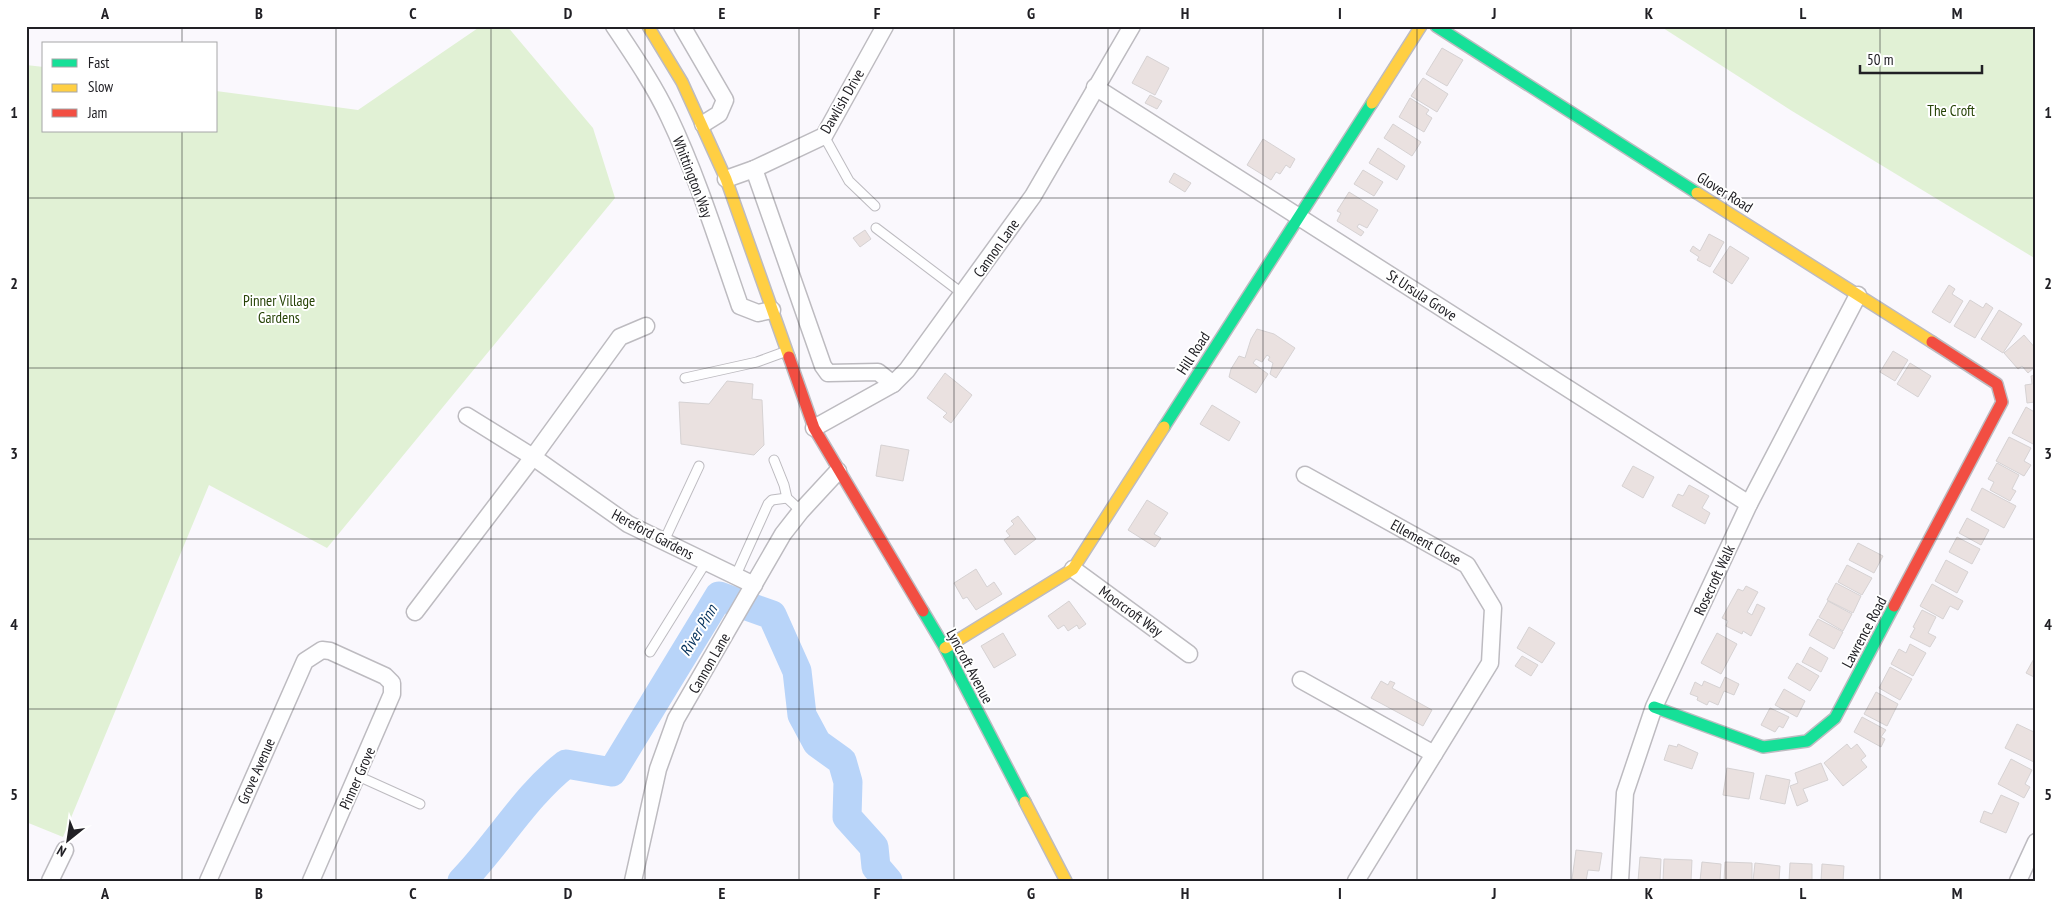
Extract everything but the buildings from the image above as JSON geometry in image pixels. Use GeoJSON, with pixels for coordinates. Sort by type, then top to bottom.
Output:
{"type":"FeatureCollection","features":[{"type":"Feature","properties":{"kind":"street","name":"Whittington Way"},"geometry":{"type":"LineString","coordinates":[[614,26],[646,75],[668,116],[693,170],[740,306],[758,313],[772,310]]}},
{"type":"Feature","properties":{"kind":"street","name":"Whittington Way"},"geometry":{"type":"LineString","coordinates":[[648,26],[682,82],[703,124],[726,179],[814,428],[838,471]]}},
{"type":"Feature","properties":{"kind":"street","name":"Whittington Way"},"geometry":{"type":"LineString","coordinates":[[682,26],[724,100],[719,114],[703,124]]}},
{"type":"Feature","properties":{"kind":"street","name":"Dawlish Drive"},"geometry":{"type":"LineString","coordinates":[[726,179],[754,169],[824,136],[885,26]]}},
{"type":"Feature","properties":{"kind":"street","name":"Cannon Lane"},"geometry":{"type":"LineString","coordinates":[[814,428],[893,384],[907,370],[1033,196],[1132,26]]}},
{"type":"Feature","properties":{"kind":"street","name":"Hill Road"},"geometry":{"type":"LineString","coordinates":[[945,648],[1073,569],[1421,26]]}},
{"type":"Feature","properties":{"kind":"street","name":"Glover Road"},"geometry":{"type":"LineString","coordinates":[[1436,26],[1997,384]]}},
{"type":"Feature","properties":{"kind":"street","name":"St Ursula Grove"},"geometry":{"type":"LineString","coordinates":[[1095,87],[1750,504]]}},
{"type":"Feature","properties":{"kind":"street"},"geometry":{"type":"LineString","coordinates":[[754,169],[823,366],[828,373],[837,374],[878,372],[893,384]]}},
{"type":"Feature","properties":{"kind":"street","name":"Rosecroft Walk"},"geometry":{"type":"LineString","coordinates":[[1620,881],[1625,794],[1654,707],[1750,504],[1858,295]]}},
{"type":"Feature","properties":{"kind":"street"},"geometry":{"type":"LineString","coordinates":[[415,612],[620,337],[646,326]]}},
{"type":"Feature","properties":{"kind":"street","name":"Lawrence Road"},"geometry":{"type":"LineString","coordinates":[[1654,707],[1763,747],[1807,741],[1835,718],[2002,402],[1997,384]]}},
{"type":"Feature","properties":{"kind":"street","name":"Hereford Gardens"},"geometry":{"type":"LineString","coordinates":[[467,416],[533,456],[628,524],[736,575],[751,591]]}},
{"type":"Feature","properties":{"kind":"street","name":"Cannon Lane"},"geometry":{"type":"LineString","coordinates":[[633,881],[658,769],[676,719],[783,534],[801,511],[838,471]]}},
{"type":"Feature","properties":{"kind":"street","name":"Lyncroft Avenue"},"geometry":{"type":"LineString","coordinates":[[838,471],[870,519],[945,648],[1066,881]]}},
{"type":"Feature","properties":{"kind":"street","name":"Ellement Close"},"geometry":{"type":"LineString","coordinates":[[1305,475],[1467,565],[1493,608],[1490,663],[1356,881]]}},
{"type":"Feature","properties":{"kind":"street","name":"Moorcroft Way"},"geometry":{"type":"LineString","coordinates":[[1073,569],[1189,654]]}},
{"type":"Feature","properties":{"kind":"street","name":"Pinner Grove"},"geometry":{"type":"LineString","coordinates":[[304,661],[322,650],[330,651],[385,676],[392,683],[392,694],[311,881]]}},
{"type":"Feature","properties":{"kind":"street","name":"Grove Avenue"},"geometry":{"type":"LineString","coordinates":[[208,881],[304,661]]}},
{"type":"Feature","properties":{"kind":"street"},"geometry":{"type":"LineString","coordinates":[[1301,680],[1434,754]]}},
{"type":"Feature","properties":{"kind":"street"},"geometry":{"type":"LineString","coordinates":[[2018,881],[2036,842]]}},
{"type":"Feature","properties":{"kind":"street"},"geometry":{"type":"LineString","coordinates":[[50,881],[65,850]]}},
{"type":"Feature","properties":{"kind":"lane"},"geometry":{"type":"LineString","coordinates":[[824,136],[849,181],[875,206]]}},
{"type":"Feature","properties":{"kind":"lane"},"geometry":{"type":"LineString","coordinates":[[876,228],[963,294]]}},
{"type":"Feature","properties":{"kind":"lane"},"geometry":{"type":"LineString","coordinates":[[685,378],[757,362],[787,351]]}},
{"type":"Feature","properties":{"kind":"lane"},"geometry":{"type":"LineString","coordinates":[[774,460],[787,498],[801,511]]}},
{"type":"Feature","properties":{"kind":"lane"},"geometry":{"type":"LineString","coordinates":[[664,541],[699,466]]}},
{"type":"Feature","properties":{"kind":"lane"},"geometry":{"type":"LineString","coordinates":[[736,575],[768,504],[772,500],[787,498]]}},
{"type":"Feature","properties":{"kind":"lane"},"geometry":{"type":"LineString","coordinates":[[650,652],[706,562]]}},
{"type":"Feature","properties":{"kind":"lane"},"geometry":{"type":"LineString","coordinates":[[358,776],[420,804]]}},
{"type":"Feature","properties":{"kind":"green space","name":"Pinner Village Gardens"},"geometry":{"type":"Polygon","coordinates":[[[481,26],[507,26],[593,128],[615,198],[327,548],[209,485],[63,837],[26,822],[26,65],[42,67],[42,132],[218,132],[218,91],[358,110],[481,26]]]}},
{"type":"Feature","properties":{"kind":"green space","name":"The Croft"},"geometry":{"type":"Polygon","coordinates":[[[1660,26],[2036,26],[2036,259],[1792,111],[1660,26]]]}},
{"type":"Feature","properties":{"kind":"waterway","name":"River Pinn"},"geometry":{"type":"LineString","coordinates":[[462,881],[525,805],[566,764],[612,772],[719,596],[772,615],[797,671],[802,715],[817,743],[842,761],[848,782],[847,817],[874,847],[876,867],[888,881]]}},
{"type":"Feature","properties":{"kind":"traffic: fast"},"geometry":{"type":"LineString","coordinates":[[1436,26],[1697,193]]}},
{"type":"Feature","properties":{"kind":"traffic: fast"},"geometry":{"type":"LineString","coordinates":[[1164,427],[1372,103]]}},
{"type":"Feature","properties":{"kind":"traffic: fast"},"geometry":{"type":"LineString","coordinates":[[1654,707],[1763,747],[1807,741],[1835,718],[1894,606]]}},
{"type":"Feature","properties":{"kind":"traffic: fast"},"geometry":{"type":"LineString","coordinates":[[923,611],[945,648],[1025,802]]}},
{"type":"Feature","properties":{"kind":"traffic: slow"},"geometry":{"type":"LineString","coordinates":[[648,26],[682,82],[726,179],[789,357]]}},
{"type":"Feature","properties":{"kind":"traffic: slow"},"geometry":{"type":"LineString","coordinates":[[1372,103],[1421,26]]}},
{"type":"Feature","properties":{"kind":"traffic: slow"},"geometry":{"type":"LineString","coordinates":[[1697,193],[1932,342]]}},
{"type":"Feature","properties":{"kind":"traffic: slow"},"geometry":{"type":"LineString","coordinates":[[945,648],[1073,569],[1164,427]]}},
{"type":"Feature","properties":{"kind":"traffic: slow"},"geometry":{"type":"LineString","coordinates":[[1025,802],[1066,881]]}},
{"type":"Feature","properties":{"kind":"traffic: jam"},"geometry":{"type":"LineString","coordinates":[[1894,606],[2002,402],[1997,384],[1932,342]]}},
{"type":"Feature","properties":{"kind":"traffic: jam"},"geometry":{"type":"LineString","coordinates":[[789,357],[814,428],[923,611]]}}]}
